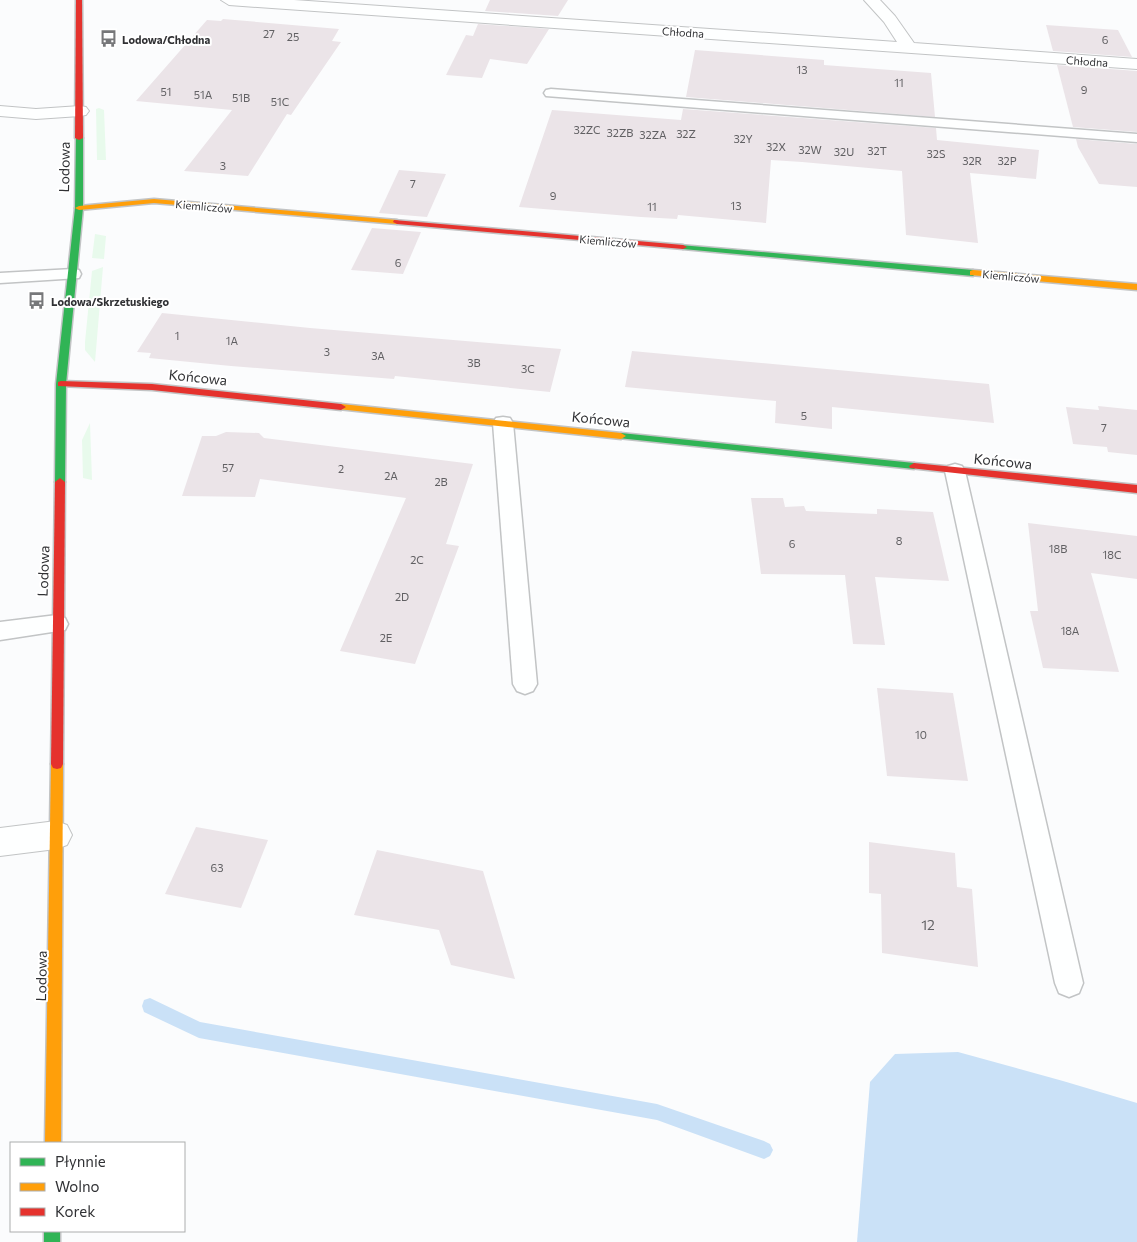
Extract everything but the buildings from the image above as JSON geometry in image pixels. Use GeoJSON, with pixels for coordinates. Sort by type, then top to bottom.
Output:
{"type":"FeatureCollection","features":[{"type":"Feature","properties":{"kind":"street","name":"Lodowa"},"geometry":{"type":"LineString","coordinates":[[53,1142],[61,384],[79,208],[79,0]]}},
{"type":"Feature","properties":{"kind":"street","name":"Chłodna"},"geometry":{"type":"LineString","coordinates":[[229,0],[1137,64]]}},
{"type":"Feature","properties":{"kind":"street"},"geometry":{"type":"LineString","coordinates":[[872,0],[890,18],[909,48]]}},
{"type":"Feature","properties":{"kind":"street"},"geometry":{"type":"LineString","coordinates":[[0,111],[36,114],[80,111]]}},
{"type":"Feature","properties":{"kind":"street","name":"Kiemliczów"},"geometry":{"type":"LineString","coordinates":[[79,208],[154,201],[1137,287]]}},
{"type":"Feature","properties":{"kind":"street","name":"Końcowa"},"geometry":{"type":"LineString","coordinates":[[61,384],[82,383],[152,387],[1137,490]]}},
{"type":"Feature","properties":{"kind":"street"},"geometry":{"type":"LineString","coordinates":[[0,842],[56,835]]}},
{"type":"Feature","properties":{"kind":"lane"},"geometry":{"type":"LineString","coordinates":[[552,93],[1137,138]]}},
{"type":"Feature","properties":{"kind":"lane"},"geometry":{"type":"LineString","coordinates":[[0,278],[72,274]]}},
{"type":"Feature","properties":{"kind":"lane"},"geometry":{"type":"LineString","coordinates":[[504,424],[525,684]]}},
{"type":"Feature","properties":{"kind":"lane"},"geometry":{"type":"LineString","coordinates":[[955,471],[1068,982]]}},
{"type":"Feature","properties":{"kind":"lane"},"geometry":{"type":"LineString","coordinates":[[0,631],[57,624]]}},
{"type":"Feature","properties":{"kind":"green space"},"geometry":{"type":"Polygon","coordinates":[[[96,109],[104,110],[106,160],[97,160],[96,109]]]}},
{"type":"Feature","properties":{"kind":"green space"},"geometry":{"type":"Polygon","coordinates":[[[95,234],[106,236],[104,259],[92,258],[95,234]]]}},
{"type":"Feature","properties":{"kind":"green space"},"geometry":{"type":"Polygon","coordinates":[[[103,267],[95,362],[85,350],[85,342],[92,271],[103,267]]]}},
{"type":"Feature","properties":{"kind":"green space"},"geometry":{"type":"Polygon","coordinates":[[[90,423],[92,480],[83,478],[82,440],[90,423]]]}},
{"type":"Feature","properties":{"kind":"water"},"geometry":{"type":"Polygon","coordinates":[[[958,1052],[1137,1103],[1137,1242],[857,1242],[870,1082],[895,1054],[958,1052]]]}},
{"type":"Feature","properties":{"kind":"waterway"},"geometry":{"type":"LineString","coordinates":[[150,1006],[199,1030],[657,1112],[764,1150]]}},
{"type":"Feature","properties":{"kind":"traffic: fast"},"geometry":{"type":"LineString","coordinates":[[60,482],[61,384],[79,208],[79,138]]}},
{"type":"Feature","properties":{"kind":"traffic: fast"},"geometry":{"type":"LineString","coordinates":[[683,247],[973,273]]}},
{"type":"Feature","properties":{"kind":"traffic: fast"},"geometry":{"type":"LineString","coordinates":[[621,436],[914,466]]}},
{"type":"Feature","properties":{"kind":"traffic: fast"},"geometry":{"type":"LineString","coordinates":[[52,1232],[52,1242]]}},
{"type":"Feature","properties":{"kind":"traffic: slow"},"geometry":{"type":"LineString","coordinates":[[79,208],[154,201],[397,222]]}},
{"type":"Feature","properties":{"kind":"traffic: slow"},"geometry":{"type":"LineString","coordinates":[[973,273],[1137,287]]}},
{"type":"Feature","properties":{"kind":"traffic: slow"},"geometry":{"type":"LineString","coordinates":[[341,407],[621,436]]}},
{"type":"Feature","properties":{"kind":"traffic: slow"},"geometry":{"type":"LineString","coordinates":[[53,1142],[57,764]]}},
{"type":"Feature","properties":{"kind":"traffic: jam"},"geometry":{"type":"LineString","coordinates":[[79,0],[79,138]]}},
{"type":"Feature","properties":{"kind":"traffic: jam"},"geometry":{"type":"LineString","coordinates":[[397,222],[683,247]]}},
{"type":"Feature","properties":{"kind":"traffic: jam"},"geometry":{"type":"LineString","coordinates":[[61,384],[152,387],[341,407]]}},
{"type":"Feature","properties":{"kind":"traffic: jam"},"geometry":{"type":"LineString","coordinates":[[914,466],[1137,489]]}},
{"type":"Feature","properties":{"kind":"traffic: jam"},"geometry":{"type":"LineString","coordinates":[[57,764],[60,482]]}},
{"type":"Feature","properties":{"kind":"place","name":"Lodowa/Chłodna"},"geometry":{"type":"Point","coordinates":[108,39]}},
{"type":"Feature","properties":{"kind":"place","name":"Lodowa/Skrzetuskiego"},"geometry":{"type":"Point","coordinates":[37,301]}}]}
